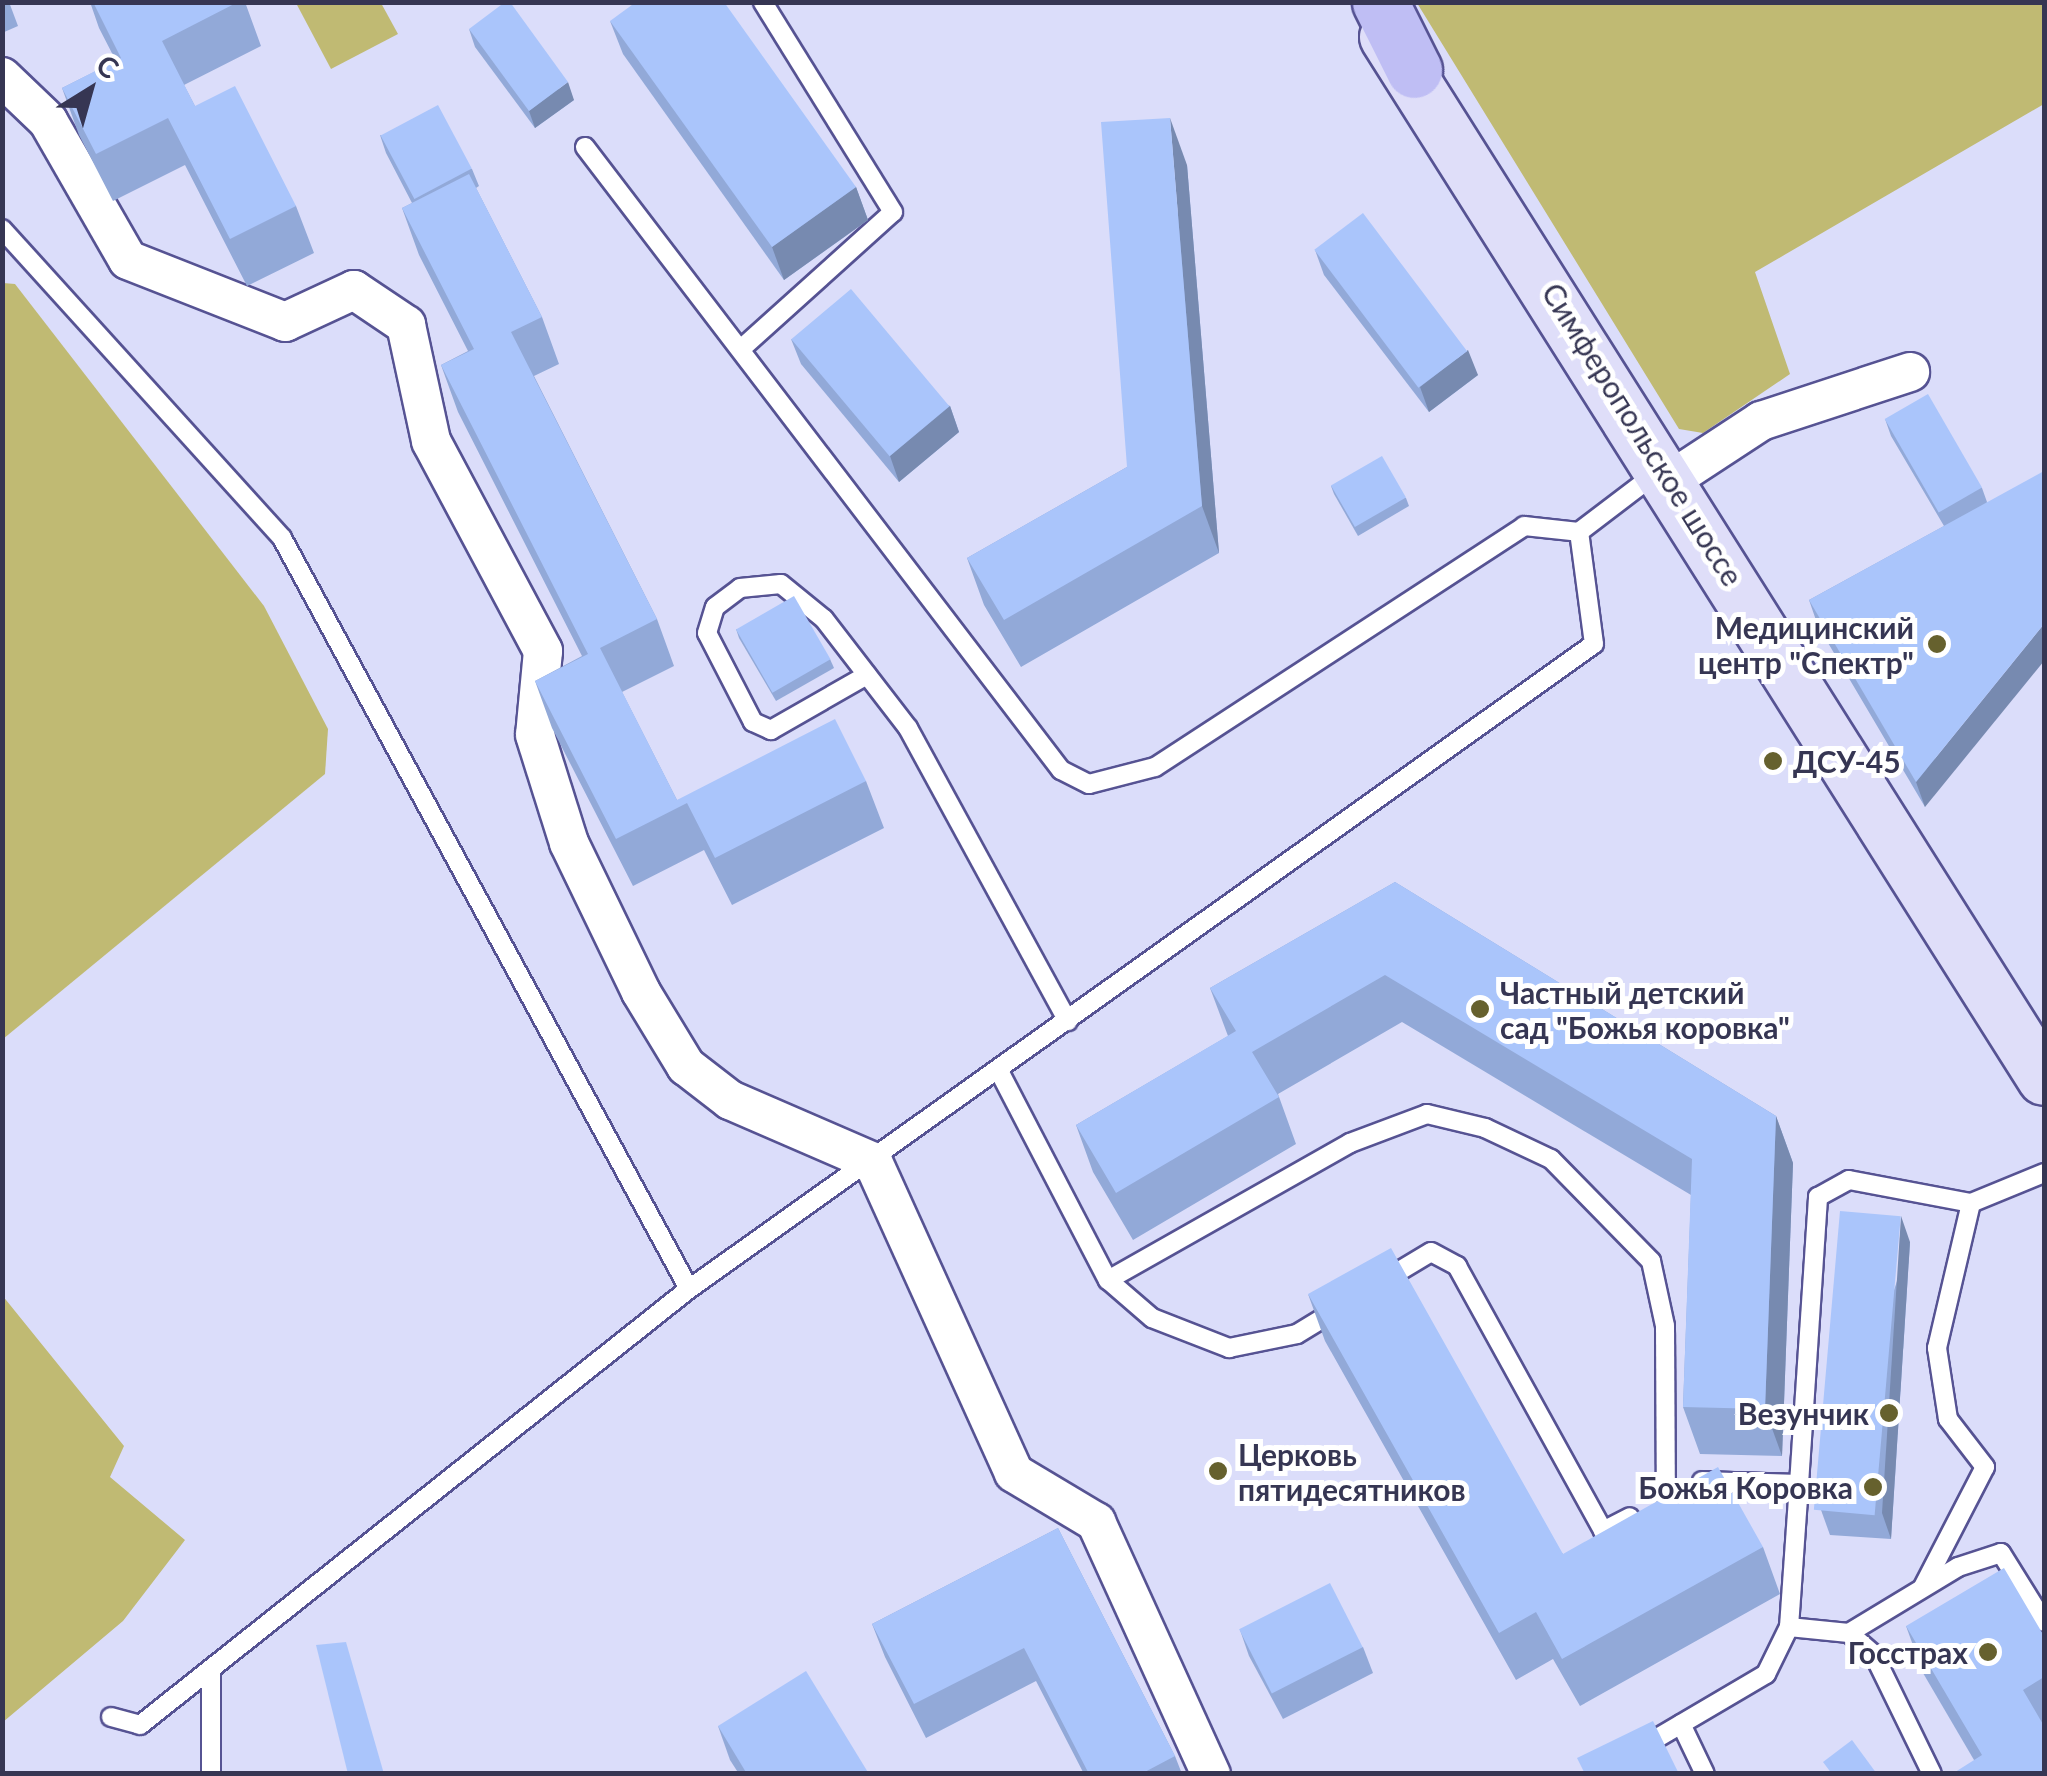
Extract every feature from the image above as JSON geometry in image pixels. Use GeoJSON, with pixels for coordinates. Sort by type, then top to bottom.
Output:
{"type":"FeatureCollection","features":[{"type":"Feature","properties":{"kind":"main road","name":"Симферопольское шоссе"},"geometry":{"type":"LineString","coordinates":[[1356,2],[1414,70],[2044,1079]]}},
{"type":"Feature","properties":{"kind":"main road"},"geometry":{"type":"LineString","coordinates":[[1380,2],[1414,70]]}},
{"type":"Feature","properties":{"kind":"street"},"geometry":{"type":"LineString","coordinates":[[2,77],[48,120],[128,260],[285,322],[354,290],[406,325],[431,442],[543,651],[535,734],[569,843],[641,992],[686,1066],[730,1100],[873,1162],[1014,1474],[1096,1522],[1211,1774]]}},
{"type":"Feature","properties":{"kind":"street"},"geometry":{"type":"LineString","coordinates":[[1667,474],[1760,421],[1910,372]]}},
{"type":"Feature","properties":{"kind":"lane"},"geometry":{"type":"LineString","coordinates":[[742,348],[893,212],[762,2]]}},
{"type":"Feature","properties":{"kind":"lane"},"geometry":{"type":"LineString","coordinates":[[585,147],[1061,770],[1089,784],[1155,767],[1524,526],[1579,532],[1667,474]]}},
{"type":"Feature","properties":{"kind":"lane"},"geometry":{"type":"LineString","coordinates":[[2,229],[282,538],[689,1289]]}},
{"type":"Feature","properties":{"kind":"lane"},"geometry":{"type":"LineString","coordinates":[[111,1717],[140,1725],[689,1289],[873,1162],[1594,644],[1579,532]]}},
{"type":"Feature","properties":{"kind":"lane"},"geometry":{"type":"LineString","coordinates":[[866,674],[770,730],[752,722],[707,633],[714,607],[740,588],[781,584],[866,674],[908,728],[1068,1021]]}},
{"type":"Feature","properties":{"kind":"lane"},"geometry":{"type":"LineString","coordinates":[[999,1071],[1108,1280],[1152,1318],[1229,1348],[1296,1334],[1431,1252],[1457,1266],[1603,1531],[1704,1480],[1799,1484]]}},
{"type":"Feature","properties":{"kind":"lane"},"geometry":{"type":"LineString","coordinates":[[1108,1280],[1350,1144],[1427,1114],[1485,1128],[1552,1159],[1651,1262],[1665,1326],[1666,1499]]}},
{"type":"Feature","properties":{"kind":"lane"},"geometry":{"type":"LineString","coordinates":[[1614,1764],[1766,1674],[1789,1626],[1818,1197],[1849,1180],[1971,1204],[2044,1172]]}},
{"type":"Feature","properties":{"kind":"lane"},"geometry":{"type":"LineString","coordinates":[[1923,1588],[1984,1466],[1948,1419],[1937,1348],[1971,1204]]}},
{"type":"Feature","properties":{"kind":"lane"},"geometry":{"type":"LineString","coordinates":[[1850,1634],[1923,1588],[2001,1552],[2044,1622]]}},
{"type":"Feature","properties":{"kind":"lane"},"geometry":{"type":"LineString","coordinates":[[1789,1626],[1850,1634],[1874,1655],[1932,1774]]}},
{"type":"Feature","properties":{"kind":"lane"},"geometry":{"type":"LineString","coordinates":[[210,1774],[211,1669]]}},
{"type":"Feature","properties":{"kind":"lane"},"geometry":{"type":"LineString","coordinates":[[1680,1724],[1705,1774]]}},
{"type":"Feature","properties":{"kind":"shaded area"},"geometry":{"type":"Polygon","coordinates":[[[296,3],[381,3],[398,34],[331,69],[296,3]]]}},
{"type":"Feature","properties":{"kind":"shaded area"},"geometry":{"type":"Polygon","coordinates":[[[1417,3],[2044,3],[2044,104],[1755,272],[1790,374],[1703,433],[1679,429],[1417,3]]]}},
{"type":"Feature","properties":{"kind":"shaded area"},"geometry":{"type":"Polygon","coordinates":[[[3,283],[15,284],[264,606],[328,729],[325,774],[3,1039],[3,283]]]}},
{"type":"Feature","properties":{"kind":"shaded area"},"geometry":{"type":"Polygon","coordinates":[[[2,1295],[124,1446],[110,1477],[185,1540],[123,1621],[3,1722],[2,1295]]]}},
{"type":"Feature","properties":{"kind":"building"},"geometry":{"type":"Polygon","coordinates":[[[93,2],[238,2],[162,41],[195,106],[235,86],[296,206],[230,239],[168,118],[96,154],[62,88],[121,58],[93,2]]]}},
{"type":"Feature","properties":{"kind":"building"},"geometry":{"type":"Polygon","coordinates":[[[510,2],[568,82],[529,111],[469,29],[510,2]]]}},
{"type":"Feature","properties":{"kind":"building"},"geometry":{"type":"Polygon","coordinates":[[[636,2],[724,2],[856,187],[772,247],[610,21],[636,2]]]}},
{"type":"Feature","properties":{"kind":"building"},"geometry":{"type":"Polygon","coordinates":[[[438,105],[472,169],[414,199],[381,136],[438,105]]]}},
{"type":"Feature","properties":{"kind":"building"},"geometry":{"type":"Polygon","coordinates":[[[1170,118],[1202,506],[1004,620],[967,558],[1127,467],[1101,122],[1170,118]]]}},
{"type":"Feature","properties":{"kind":"building"},"geometry":{"type":"Polygon","coordinates":[[[469,174],[542,317],[511,332],[657,619],[600,648],[677,800],[835,719],[866,781],[715,858],[687,803],[616,839],[535,681],[588,654],[441,365],[474,349],[402,208],[469,174]]]}},
{"type":"Feature","properties":{"kind":"building"},"geometry":{"type":"Polygon","coordinates":[[[1363,213],[1467,351],[1418,388],[1314,250],[1363,213]]]}},
{"type":"Feature","properties":{"kind":"building"},"geometry":{"type":"Polygon","coordinates":[[[851,289],[949,406],[890,456],[791,339],[851,289]]]}},
{"type":"Feature","properties":{"kind":"building"},"geometry":{"type":"Polygon","coordinates":[[[1928,394],[1982,488],[1939,513],[1885,419],[1928,394]]]}},
{"type":"Feature","properties":{"kind":"building"},"geometry":{"type":"Polygon","coordinates":[[[1382,456],[1406,498],[1355,527],[1331,486],[1382,456]]]}},
{"type":"Feature","properties":{"kind":"building","name":"Медицинский центр \"Спектр\""},"geometry":{"type":"Polygon","coordinates":[[[2044,471],[2044,624],[1916,782],[1809,600],[2044,471]]]}},
{"type":"Feature","properties":{"kind":"building"},"geometry":{"type":"Polygon","coordinates":[[[794,596],[830,659],[772,693],[736,630],[794,596]]]}},
{"type":"Feature","properties":{"kind":"building"},"geometry":{"type":"Polygon","coordinates":[[[1395,882],[1776,1116],[1765,1409],[1683,1407],[1692,1159],[1385,975],[1252,1052],[1279,1097],[1116,1193],[1076,1125],[1236,1031],[1210,988],[1395,882]]]}},
{"type":"Feature","properties":{"kind":"building"},"geometry":{"type":"Polygon","coordinates":[[[1840,1211],[1901,1216],[1875,1515],[1814,1510],[1840,1211]]]}},
{"type":"Feature","properties":{"kind":"building"},"geometry":{"type":"Polygon","coordinates":[[[1391,1248],[1563,1554],[1718,1467],[1763,1547],[1562,1659],[1536,1612],[1499,1633],[1308,1294],[1391,1248]]]}},
{"type":"Feature","properties":{"kind":"building"},"geometry":{"type":"Polygon","coordinates":[[[1058,1528],[1175,1756],[1141,1774],[1089,1774],[1024,1648],[914,1704],[872,1624],[1058,1528]]]}},
{"type":"Feature","properties":{"kind":"building"},"geometry":{"type":"Polygon","coordinates":[[[2004,1568],[2044,1636],[2044,1677],[2023,1690],[2044,1726],[2044,1774],[1952,1774],[1982,1755],[1906,1626],[2004,1568]]]}},
{"type":"Feature","properties":{"kind":"building"},"geometry":{"type":"Polygon","coordinates":[[[1330,1583],[1363,1647],[1272,1693],[1239,1629],[1330,1583]]]}},
{"type":"Feature","properties":{"kind":"building"},"geometry":{"type":"Polygon","coordinates":[[[346,1642],[384,1774],[348,1774],[316,1645],[346,1642]]]}},
{"type":"Feature","properties":{"kind":"building"},"geometry":{"type":"Polygon","coordinates":[[[806,1671],[869,1774],[747,1774],[718,1726],[806,1671]]]}},
{"type":"Feature","properties":{"kind":"building"},"geometry":{"type":"Polygon","coordinates":[[[1653,1721],[1679,1774],[1585,1774],[1577,1758],[1653,1721]]]}},
{"type":"Feature","properties":{"kind":"building"},"geometry":{"type":"Polygon","coordinates":[[[1852,1740],[1877,1774],[1832,1774],[1823,1762],[1852,1740]]]}},
{"type":"Feature","properties":{"kind":"place","name":"Медицинский центр \"Спектр\""},"geometry":{"type":"Point","coordinates":[1937,644]}},
{"type":"Feature","properties":{"kind":"place","name":"ДСУ-45"},"geometry":{"type":"Point","coordinates":[1773,761]}},
{"type":"Feature","properties":{"kind":"place","name":"Частный детский сад \"Божья коровка\""},"geometry":{"type":"Point","coordinates":[1480,1009]}},
{"type":"Feature","properties":{"kind":"place","name":"Везунчик"},"geometry":{"type":"Point","coordinates":[1889,1413]}},
{"type":"Feature","properties":{"kind":"place","name":"Церковь пятидесятников"},"geometry":{"type":"Point","coordinates":[1218,1471]}},
{"type":"Feature","properties":{"kind":"place","name":"Божья Коровка"},"geometry":{"type":"Point","coordinates":[1873,1487]}},
{"type":"Feature","properties":{"kind":"place","name":"Госстрах"},"geometry":{"type":"Point","coordinates":[1988,1652]}}]}
